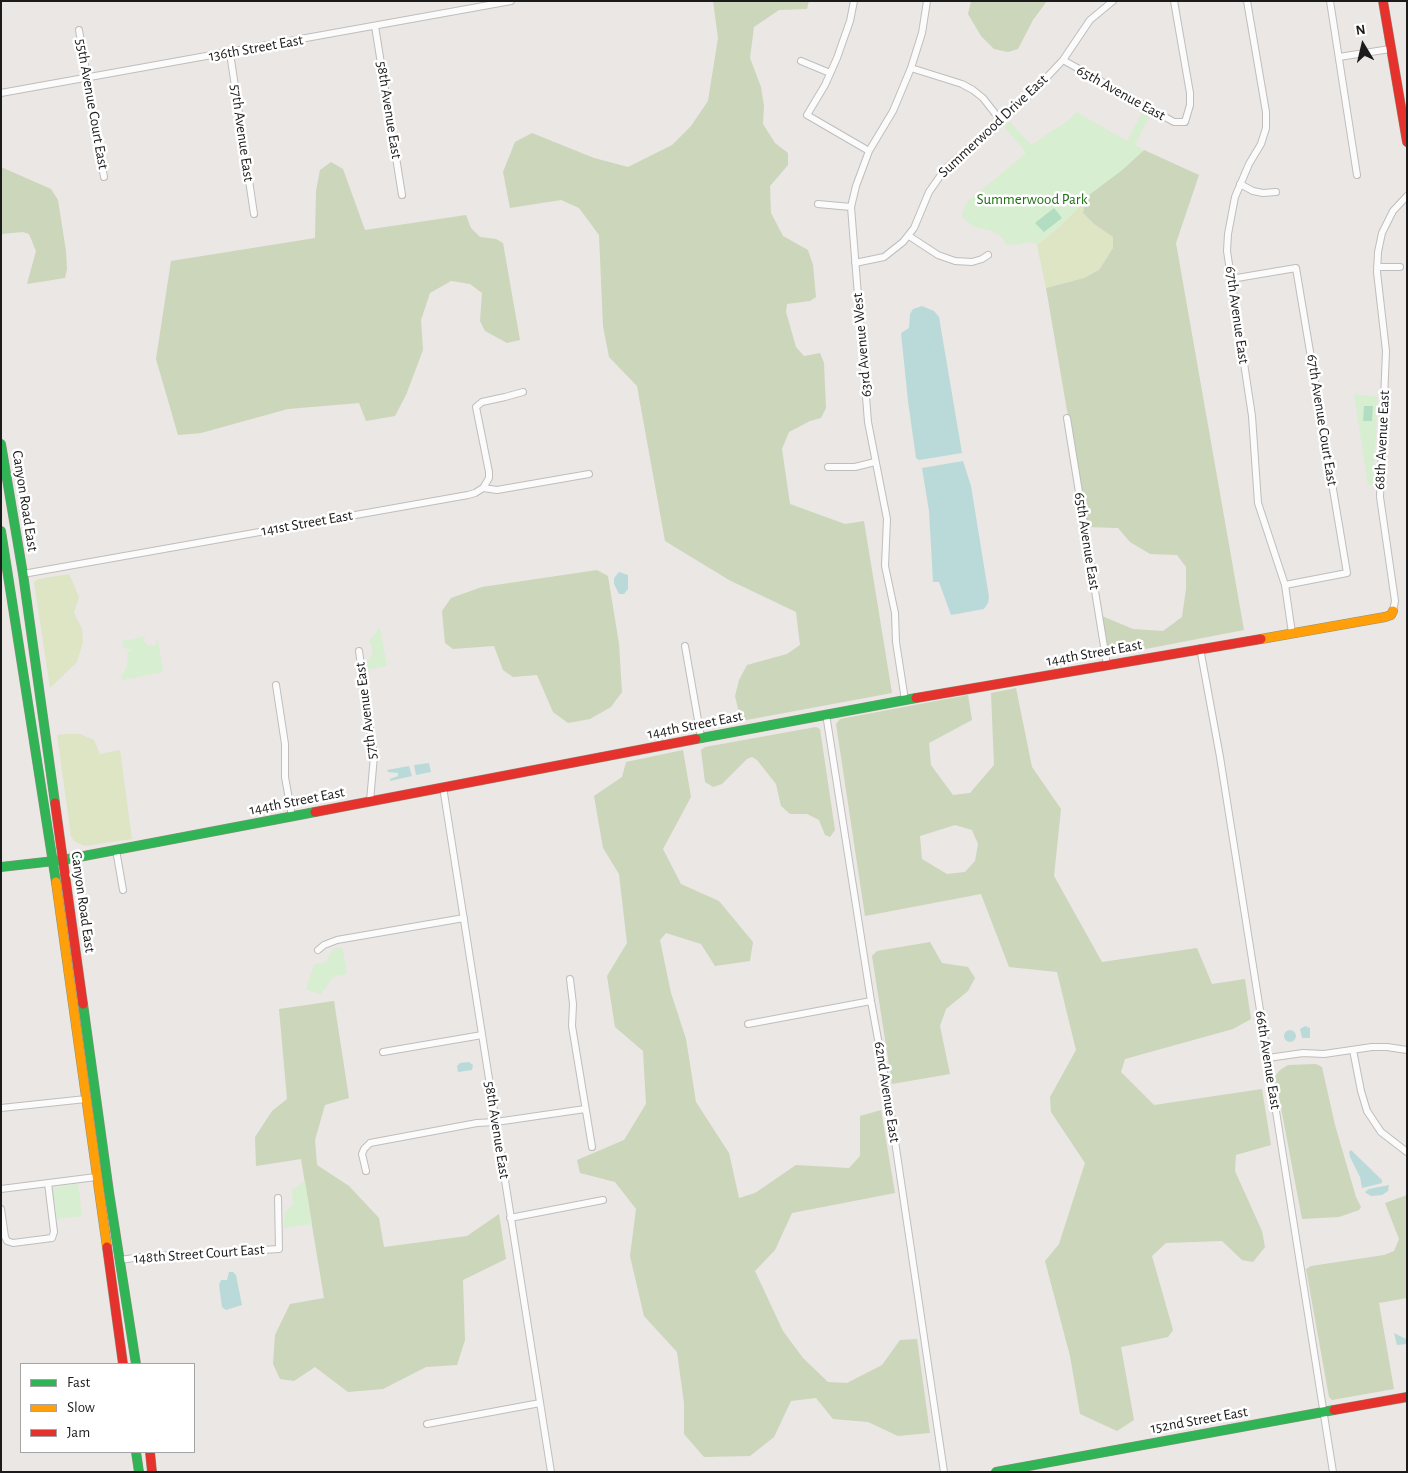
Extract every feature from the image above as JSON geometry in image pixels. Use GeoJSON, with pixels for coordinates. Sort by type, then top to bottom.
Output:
{"type":"FeatureCollection","features":[{"type":"Feature","properties":{"kind":"street","name":"136th Street East"},"geometry":{"type":"LineString","coordinates":[[1,92],[230,53],[511,1]]}},
{"type":"Feature","properties":{"kind":"street"},"geometry":{"type":"LineString","coordinates":[[854,1],[850,21],[830,73],[807,115],[869,151]]}},
{"type":"Feature","properties":{"kind":"street","name":"63rd Avenue West"},"geometry":{"type":"LineString","coordinates":[[905,700],[896,642],[895,613],[885,566],[887,519],[868,422],[851,207],[856,186],[869,151],[893,111],[910,68],[922,33],[927,1]]}},
{"type":"Feature","properties":{"kind":"street","name":"Summerwood Drive East"},"geometry":{"type":"LineString","coordinates":[[855,263],[884,257],[910,236],[919,219],[929,192],[951,162],[1001,121],[1032,92],[1062,60],[1090,20],[1113,1]]}},
{"type":"Feature","properties":{"kind":"street","name":"65th Avenue East"},"geometry":{"type":"LineString","coordinates":[[1062,60],[1174,122],[1185,122],[1190,105],[1190,93],[1174,1]]}},
{"type":"Feature","properties":{"kind":"street","name":"67th Avenue East"},"geometry":{"type":"LineString","coordinates":[[1247,1],[1266,112],[1266,128],[1261,144],[1249,164],[1235,197],[1227,250],[1252,416],[1258,502],[1285,585],[1292,633]]}},
{"type":"Feature","properties":{"kind":"street"},"geometry":{"type":"LineString","coordinates":[[1330,1],[1358,175]]}},
{"type":"Feature","properties":{"kind":"street"},"geometry":{"type":"LineString","coordinates":[[1382,1],[1407,142]]}},
{"type":"Feature","properties":{"kind":"street","name":"58th Avenue East"},"geometry":{"type":"LineString","coordinates":[[375,26],[402,195]]}},
{"type":"Feature","properties":{"kind":"street","name":"55th Avenue Court East"},"geometry":{"type":"LineString","coordinates":[[80,30],[104,177]]}},
{"type":"Feature","properties":{"kind":"street"},"geometry":{"type":"LineString","coordinates":[[1339,57],[1390,49]]}},
{"type":"Feature","properties":{"kind":"street","name":"57th Avenue East"},"geometry":{"type":"LineString","coordinates":[[230,53],[254,214]]}},
{"type":"Feature","properties":{"kind":"street"},"geometry":{"type":"LineString","coordinates":[[801,61],[830,73]]}},
{"type":"Feature","properties":{"kind":"street"},"geometry":{"type":"LineString","coordinates":[[910,68],[962,84],[973,90],[983,98],[1001,121]]}},
{"type":"Feature","properties":{"kind":"street"},"geometry":{"type":"LineString","coordinates":[[1240,184],[1252,191],[1263,193],[1276,192]]}},
{"type":"Feature","properties":{"kind":"street","name":"68th Avenue East"},"geometry":{"type":"LineString","coordinates":[[1393,611],[1395,601],[1380,497],[1386,351],[1377,267],[1382,233],[1393,211],[1407,196]]}},
{"type":"Feature","properties":{"kind":"street"},"geometry":{"type":"LineString","coordinates":[[818,204],[851,207]]}},
{"type":"Feature","properties":{"kind":"street"},"geometry":{"type":"LineString","coordinates":[[910,236],[938,255],[955,261],[972,262],[982,259],[988,254]]}},
{"type":"Feature","properties":{"kind":"street"},"geometry":{"type":"LineString","coordinates":[[1377,267],[1400,267]]}},
{"type":"Feature","properties":{"kind":"street","name":"67th Avenue Court East"},"geometry":{"type":"LineString","coordinates":[[1231,280],[1296,268],[1347,573],[1285,585]]}},
{"type":"Feature","properties":{"kind":"street"},"geometry":{"type":"LineString","coordinates":[[483,488],[489,478],[489,472],[476,407],[482,402],[505,398],[523,392]]}},
{"type":"Feature","properties":{"kind":"street","name":"65th Avenue East"},"geometry":{"type":"LineString","coordinates":[[1067,418],[1107,665]]}},
{"type":"Feature","properties":{"kind":"street","name":"Canyon Road East"},"geometry":{"type":"LineString","coordinates":[[1,444],[23,574],[136,1363]]}},
{"type":"Feature","properties":{"kind":"street"},"geometry":{"type":"LineString","coordinates":[[828,468],[855,467],[875,462]]}},
{"type":"Feature","properties":{"kind":"street","name":"141st Street East"},"geometry":{"type":"LineString","coordinates":[[23,574],[475,494],[483,488],[497,490],[589,474]]}},
{"type":"Feature","properties":{"kind":"street"},"geometry":{"type":"LineString","coordinates":[[1,530],[14,569],[16,573],[23,574]]}},
{"type":"Feature","properties":{"kind":"street","name":"Canyon Road East"},"geometry":{"type":"LineString","coordinates":[[1,530],[53,861],[123,1363]]}},
{"type":"Feature","properties":{"kind":"street","name":"144th Street East"},"geometry":{"type":"LineString","coordinates":[[1,867],[63,860],[826,714],[1385,617],[1391,615],[1393,611]]}},
{"type":"Feature","properties":{"kind":"street"},"geometry":{"type":"LineString","coordinates":[[685,646],[701,737]]}},
{"type":"Feature","properties":{"kind":"street","name":"66th Avenue East"},"geometry":{"type":"LineString","coordinates":[[1200,648],[1220,757],[1333,1472]]}},
{"type":"Feature","properties":{"kind":"street","name":"57th Avenue East"},"geometry":{"type":"LineString","coordinates":[[359,651],[374,756],[370,801]]}},
{"type":"Feature","properties":{"kind":"street"},"geometry":{"type":"LineString","coordinates":[[276,685],[285,744],[285,777],[292,816]]}},
{"type":"Feature","properties":{"kind":"street","name":"62nd Avenue East"},"geometry":{"type":"LineString","coordinates":[[826,714],[871,1001],[888,1094],[944,1472]]}},
{"type":"Feature","properties":{"kind":"street","name":"58th Avenue East"},"geometry":{"type":"LineString","coordinates":[[443,787],[551,1472]]}},
{"type":"Feature","properties":{"kind":"street"},"geometry":{"type":"LineString","coordinates":[[116,850],[123,890]]}},
{"type":"Feature","properties":{"kind":"street"},"geometry":{"type":"LineString","coordinates":[[318,950],[324,945],[338,940],[464,918]]}},
{"type":"Feature","properties":{"kind":"street"},"geometry":{"type":"LineString","coordinates":[[570,979],[573,1004],[572,1026],[592,1147]]}},
{"type":"Feature","properties":{"kind":"street"},"geometry":{"type":"LineString","coordinates":[[748,1024],[871,1001]]}},
{"type":"Feature","properties":{"kind":"street"},"geometry":{"type":"LineString","coordinates":[[383,1052],[482,1035]]}},
{"type":"Feature","properties":{"kind":"street"},"geometry":{"type":"LineString","coordinates":[[1268,1058],[1372,1047],[1407,1050]]}},
{"type":"Feature","properties":{"kind":"street"},"geometry":{"type":"LineString","coordinates":[[1353,1050],[1367,1111],[1382,1132],[1407,1152]]}},
{"type":"Feature","properties":{"kind":"street"},"geometry":{"type":"LineString","coordinates":[[1,1108],[86,1099]]}},
{"type":"Feature","properties":{"kind":"street"},"geometry":{"type":"LineString","coordinates":[[366,1171],[362,1154],[370,1143],[477,1123],[585,1109]]}},
{"type":"Feature","properties":{"kind":"street"},"geometry":{"type":"LineString","coordinates":[[1,1189],[96,1177]]}},
{"type":"Feature","properties":{"kind":"street"},"geometry":{"type":"LineString","coordinates":[[1,1210],[7,1241],[12,1243],[52,1238],[54,1232],[48,1183]]}},
{"type":"Feature","properties":{"kind":"street","name":"148th Street Court East"},"geometry":{"type":"LineString","coordinates":[[120,1260],[141,1257],[279,1249],[278,1198]]}},
{"type":"Feature","properties":{"kind":"street"},"geometry":{"type":"LineString","coordinates":[[510,1218],[604,1200]]}},
{"type":"Feature","properties":{"kind":"street"},"geometry":{"type":"LineString","coordinates":[[110,1277],[124,1319],[129,1320]]}},
{"type":"Feature","properties":{"kind":"street","name":"152nd Street East"},"geometry":{"type":"LineString","coordinates":[[996,1472],[1407,1397]]}},
{"type":"Feature","properties":{"kind":"street"},"geometry":{"type":"LineString","coordinates":[[427,1424],[540,1403]]}},
{"type":"Feature","properties":{"kind":"street"},"geometry":{"type":"LineString","coordinates":[[136,1453],[140,1472]]}},
{"type":"Feature","properties":{"kind":"street"},"geometry":{"type":"LineString","coordinates":[[150,1453],[152,1472]]}},
{"type":"Feature","properties":{"kind":"green space"},"geometry":{"type":"Polygon","coordinates":[[[713,1],[809,1],[807,9],[779,10],[754,27],[750,58],[761,87],[764,106],[763,124],[775,143],[788,153],[788,165],[770,186],[771,213],[783,236],[808,250],[813,265],[816,297],[810,301],[787,304],[786,312],[796,347],[804,356],[820,353],[824,363],[826,408],[821,418],[810,421],[789,432],[782,449],[790,504],[845,524],[864,521],[892,693],[741,721],[735,696],[739,680],[747,665],[787,654],[800,645],[796,612],[729,580],[665,541],[637,386],[609,357],[603,326],[599,235],[579,208],[561,200],[510,208],[503,172],[515,142],[532,133],[594,158],[628,167],[672,145],[691,126],[708,101],[718,38],[713,1]]]}},
{"type":"Feature","properties":{"kind":"green space"},"geometry":{"type":"Polygon","coordinates":[[[971,1],[1047,1],[1033,20],[1018,49],[1008,52],[994,49],[981,36],[968,14],[971,1]]]}},
{"type":"Feature","properties":{"kind":"green space","name":"Summerwood Park"},"geometry":{"type":"Polygon","coordinates":[[[1143,111],[1150,115],[1135,145],[1144,150],[1122,170],[1086,197],[1085,201],[1058,228],[1037,245],[1031,242],[1006,245],[1003,238],[993,231],[975,227],[964,219],[962,214],[966,203],[1026,153],[1004,126],[1010,122],[1031,145],[1066,122],[1076,112],[1127,141],[1143,111]]]}},
{"type":"Feature","properties":{"kind":"green space"},"geometry":{"type":"Polygon","coordinates":[[[1144,150],[1199,175],[1176,243],[1244,630],[1109,656],[1102,616],[1133,629],[1163,631],[1182,617],[1186,589],[1186,567],[1177,555],[1150,554],[1130,542],[1118,528],[1087,527],[1046,288],[1084,278],[1099,270],[1113,248],[1113,237],[1094,224],[1083,213],[1086,197],[1122,170],[1144,150]]]}},
{"type":"Feature","properties":{"kind":"green space"},"geometry":{"type":"Polygon","coordinates":[[[331,162],[343,169],[365,230],[466,215],[471,228],[480,237],[496,239],[503,243],[520,340],[507,343],[485,331],[480,321],[482,293],[470,284],[451,281],[430,293],[421,320],[423,350],[406,395],[395,416],[366,421],[359,403],[288,409],[201,433],[178,435],[156,359],[171,261],[315,238],[316,191],[320,170],[331,162]]]}},
{"type":"Feature","properties":{"kind":"green space"},"geometry":{"type":"Polygon","coordinates":[[[1,167],[51,189],[58,200],[66,251],[67,269],[65,278],[27,284],[36,251],[29,234],[23,232],[1,234],[1,167]]]}},
{"type":"Feature","properties":{"kind":"green space"},"geometry":{"type":"Polygon","coordinates":[[[1085,201],[1083,213],[1094,224],[1113,237],[1113,248],[1099,270],[1084,278],[1046,288],[1037,245],[1058,228],[1085,201]]]}},
{"type":"Feature","properties":{"kind":"green space"},"geometry":{"type":"Polygon","coordinates":[[[1054,208],[1062,218],[1044,232],[1035,223],[1054,208]]]}},
{"type":"Feature","properties":{"kind":"green space"},"geometry":{"type":"Polygon","coordinates":[[[1354,394],[1378,397],[1373,485],[1368,485],[1354,394]]]}},
{"type":"Feature","properties":{"kind":"green space"},"geometry":{"type":"Polygon","coordinates":[[[1364,406],[1373,406],[1372,421],[1363,421],[1364,406]]]}},
{"type":"Feature","properties":{"kind":"green space"},"geometry":{"type":"Polygon","coordinates":[[[597,570],[608,576],[619,644],[622,692],[611,707],[590,719],[568,723],[553,712],[537,675],[513,677],[503,670],[494,646],[453,649],[445,643],[442,611],[451,598],[482,587],[597,570]]]}},
{"type":"Feature","properties":{"kind":"green space"},"geometry":{"type":"Polygon","coordinates":[[[69,574],[79,597],[74,613],[82,629],[83,642],[77,662],[50,688],[34,582],[39,579],[69,574]]]}},
{"type":"Feature","properties":{"kind":"green space"},"geometry":{"type":"Polygon","coordinates":[[[380,628],[387,666],[366,670],[365,665],[373,653],[369,641],[380,628]]]}},
{"type":"Feature","properties":{"kind":"green space"},"geometry":{"type":"Polygon","coordinates":[[[147,636],[143,640],[147,645],[156,645],[158,640],[163,672],[122,680],[121,678],[127,666],[128,652],[133,650],[124,648],[122,641],[147,636]]]}},
{"type":"Feature","properties":{"kind":"green space"},"geometry":{"type":"Polygon","coordinates":[[[1016,688],[1032,767],[1061,809],[1054,876],[1102,962],[1197,948],[1212,984],[1245,979],[1251,1019],[1233,1029],[1125,1059],[1121,1072],[1154,1105],[1262,1089],[1271,1145],[1236,1155],[1235,1171],[1262,1231],[1265,1247],[1253,1262],[1242,1260],[1222,1241],[1166,1243],[1152,1256],[1173,1330],[1168,1337],[1121,1347],[1134,1420],[1117,1431],[1080,1414],[1070,1356],[1045,1261],[1059,1244],[1085,1163],[1051,1112],[1050,1097],[1076,1050],[1057,972],[1009,967],[981,894],[865,916],[836,724],[840,719],[968,695],[972,720],[929,743],[931,765],[953,795],[970,793],[994,765],[991,693],[1016,688]],[[955,825],[920,836],[922,859],[947,874],[965,872],[975,861],[978,844],[972,830],[955,825]]]}},
{"type":"Feature","properties":{"kind":"green space"},"geometry":{"type":"Polygon","coordinates":[[[816,727],[820,729],[835,830],[830,837],[825,835],[819,820],[807,814],[790,814],[781,806],[776,784],[757,760],[752,757],[747,759],[722,784],[713,787],[705,782],[701,750],[705,747],[816,727]]]}},
{"type":"Feature","properties":{"kind":"green space"},"geometry":{"type":"Polygon","coordinates":[[[80,734],[94,740],[100,754],[120,750],[132,839],[85,846],[74,841],[71,836],[57,735],[80,734]]]}},
{"type":"Feature","properties":{"kind":"green space"},"geometry":{"type":"Polygon","coordinates":[[[683,750],[691,797],[663,849],[681,884],[719,901],[753,942],[750,961],[715,966],[701,944],[666,933],[660,940],[671,993],[686,1039],[696,1102],[729,1153],[739,1198],[755,1193],[796,1165],[849,1168],[860,1156],[860,1116],[881,1110],[895,1193],[792,1213],[775,1250],[755,1271],[783,1331],[803,1358],[828,1382],[847,1383],[882,1365],[900,1340],[917,1339],[930,1433],[898,1436],[868,1422],[833,1419],[816,1398],[791,1401],[774,1437],[750,1456],[704,1457],[684,1434],[684,1403],[677,1352],[644,1316],[630,1256],[636,1209],[615,1182],[580,1173],[577,1160],[624,1140],[646,1104],[643,1051],[615,1027],[607,976],[627,943],[619,874],[603,848],[594,796],[622,777],[626,762],[683,750]]]}},
{"type":"Feature","properties":{"kind":"green space"},"geometry":{"type":"Polygon","coordinates":[[[930,942],[942,963],[968,967],[975,978],[968,991],[946,1009],[940,1026],[950,1074],[892,1084],[872,956],[877,951],[930,942]]]}},
{"type":"Feature","properties":{"kind":"green space"},"geometry":{"type":"Polygon","coordinates":[[[342,947],[347,974],[333,977],[321,994],[306,989],[314,965],[326,962],[333,949],[342,947]]]}},
{"type":"Feature","properties":{"kind":"green space"},"geometry":{"type":"Polygon","coordinates":[[[334,1001],[349,1098],[325,1105],[315,1140],[317,1165],[349,1186],[379,1218],[384,1247],[467,1236],[499,1214],[506,1259],[463,1280],[465,1340],[457,1365],[426,1367],[383,1389],[348,1392],[315,1367],[294,1381],[280,1379],[273,1364],[275,1335],[290,1304],[324,1298],[301,1159],[256,1166],[255,1137],[272,1111],[287,1099],[279,1009],[334,1001]]]}},
{"type":"Feature","properties":{"kind":"green space"},"geometry":{"type":"Polygon","coordinates":[[[1316,1064],[1322,1067],[1335,1125],[1356,1197],[1361,1207],[1359,1210],[1339,1217],[1302,1219],[1275,1076],[1288,1065],[1316,1064]]]}},
{"type":"Feature","properties":{"kind":"green space"},"geometry":{"type":"Polygon","coordinates":[[[305,1181],[312,1224],[284,1228],[285,1212],[293,1204],[292,1190],[305,1181]]]}},
{"type":"Feature","properties":{"kind":"green space"},"geometry":{"type":"Polygon","coordinates":[[[78,1183],[82,1216],[57,1219],[54,1188],[78,1183]]]}},
{"type":"Feature","properties":{"kind":"green space"},"geometry":{"type":"Polygon","coordinates":[[[1407,1195],[1407,1298],[1379,1303],[1394,1389],[1332,1400],[1329,1397],[1306,1269],[1311,1266],[1384,1255],[1394,1251],[1399,1239],[1385,1203],[1407,1195]]]}},
{"type":"Feature","properties":{"kind":"water"},"geometry":{"type":"Polygon","coordinates":[[[922,306],[934,311],[939,317],[962,453],[919,460],[916,458],[901,333],[909,328],[910,314],[913,309],[922,306]]]}},
{"type":"Feature","properties":{"kind":"water"},"geometry":{"type":"Polygon","coordinates":[[[963,461],[971,486],[989,597],[984,609],[951,615],[939,582],[933,582],[929,511],[922,468],[963,461]]]}},
{"type":"Feature","properties":{"kind":"water"},"geometry":{"type":"Polygon","coordinates":[[[619,572],[628,575],[628,589],[624,594],[619,594],[614,584],[614,578],[619,572]]]}},
{"type":"Feature","properties":{"kind":"water"},"geometry":{"type":"Polygon","coordinates":[[[429,763],[431,772],[416,775],[414,765],[429,763]]]}},
{"type":"Feature","properties":{"kind":"water"},"geometry":{"type":"Polygon","coordinates":[[[409,766],[412,776],[390,781],[390,779],[398,776],[398,773],[388,772],[387,770],[409,766]]]}},
{"type":"Feature","properties":{"kind":"water"},"geometry":{"type":"Polygon","coordinates":[[[1305,1026],[1310,1028],[1310,1038],[1302,1038],[1300,1029],[1305,1026]]]}},
{"type":"Feature","properties":{"kind":"water"},"geometry":{"type":"Polygon","coordinates":[[[1288,1030],[1292,1030],[1296,1036],[1292,1042],[1288,1042],[1284,1038],[1284,1034],[1288,1030]]]}},
{"type":"Feature","properties":{"kind":"water"},"geometry":{"type":"Polygon","coordinates":[[[469,1062],[473,1065],[472,1070],[458,1072],[457,1066],[460,1063],[469,1062]]]}},
{"type":"Feature","properties":{"kind":"water"},"geometry":{"type":"Polygon","coordinates":[[[1351,1150],[1382,1180],[1382,1183],[1362,1188],[1360,1177],[1350,1157],[1349,1152],[1351,1150]]]}},
{"type":"Feature","properties":{"kind":"water"},"geometry":{"type":"Polygon","coordinates":[[[1389,1185],[1388,1191],[1382,1195],[1371,1196],[1365,1192],[1369,1189],[1389,1185]]]}},
{"type":"Feature","properties":{"kind":"water"},"geometry":{"type":"Polygon","coordinates":[[[229,1272],[233,1272],[236,1275],[242,1305],[226,1310],[222,1307],[219,1285],[221,1280],[227,1280],[229,1272]]]}},
{"type":"Feature","properties":{"kind":"water"},"geometry":{"type":"Polygon","coordinates":[[[1394,1333],[1406,1339],[1407,1344],[1397,1345],[1394,1333]]]}},
{"type":"Feature","properties":{"kind":"traffic: fast"},"geometry":{"type":"LineString","coordinates":[[1,444],[23,574],[55,803]]}},
{"type":"Feature","properties":{"kind":"traffic: fast"},"geometry":{"type":"LineString","coordinates":[[1,531],[56,882]]}},
{"type":"Feature","properties":{"kind":"traffic: fast"},"geometry":{"type":"LineString","coordinates":[[696,739],[916,698]]}},
{"type":"Feature","properties":{"kind":"traffic: fast"},"geometry":{"type":"LineString","coordinates":[[1,867],[63,860],[315,812]]}},
{"type":"Feature","properties":{"kind":"traffic: fast"},"geometry":{"type":"LineString","coordinates":[[83,1004],[109,1192],[136,1363]]}},
{"type":"Feature","properties":{"kind":"traffic: fast"},"geometry":{"type":"LineString","coordinates":[[996,1472],[1334,1410]]}},
{"type":"Feature","properties":{"kind":"traffic: fast"},"geometry":{"type":"LineString","coordinates":[[136,1453],[139,1472]]}},
{"type":"Feature","properties":{"kind":"traffic: slow"},"geometry":{"type":"LineString","coordinates":[[1261,639],[1385,617],[1391,615],[1393,611]]}},
{"type":"Feature","properties":{"kind":"traffic: slow"},"geometry":{"type":"LineString","coordinates":[[56,882],[107,1247]]}},
{"type":"Feature","properties":{"kind":"traffic: jam"},"geometry":{"type":"LineString","coordinates":[[1383,1],[1407,142]]}},
{"type":"Feature","properties":{"kind":"traffic: jam"},"geometry":{"type":"LineString","coordinates":[[916,698],[1261,639]]}},
{"type":"Feature","properties":{"kind":"traffic: jam"},"geometry":{"type":"LineString","coordinates":[[315,812],[696,739]]}},
{"type":"Feature","properties":{"kind":"traffic: jam"},"geometry":{"type":"LineString","coordinates":[[55,803],[83,1004]]}},
{"type":"Feature","properties":{"kind":"traffic: jam"},"geometry":{"type":"LineString","coordinates":[[107,1247],[123,1363]]}},
{"type":"Feature","properties":{"kind":"traffic: jam"},"geometry":{"type":"LineString","coordinates":[[1334,1410],[1407,1397]]}},
{"type":"Feature","properties":{"kind":"traffic: jam"},"geometry":{"type":"LineString","coordinates":[[150,1453],[152,1472]]}}]}
